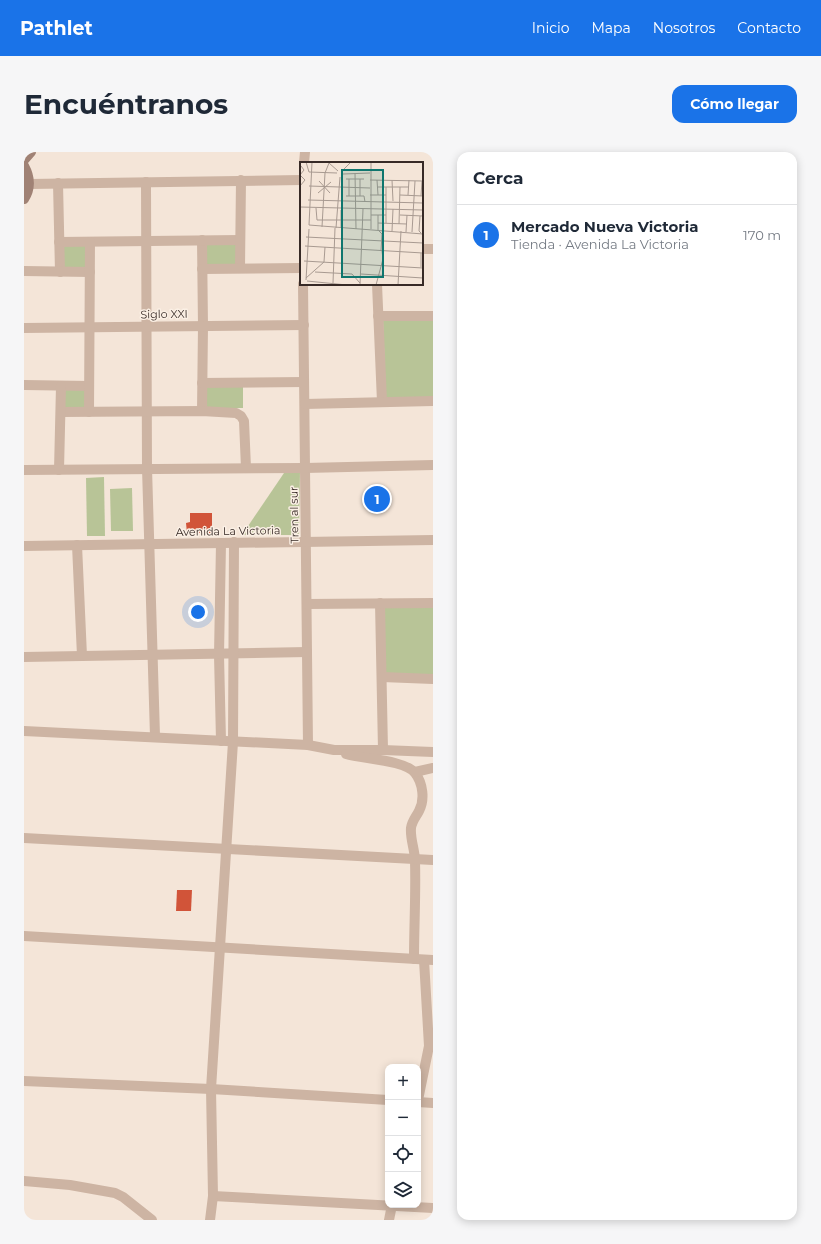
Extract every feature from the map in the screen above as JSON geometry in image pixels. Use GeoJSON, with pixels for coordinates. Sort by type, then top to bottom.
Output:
{"type":"FeatureCollection","features":[{"type":"Feature","properties":{"kind":"street"},"geometry":{"type":"LineString","coordinates":[[24,160],[32,152]]}},
{"type":"Feature","properties":{"kind":"street"},"geometry":{"type":"LineString","coordinates":[[304,162],[305,152]]}},
{"type":"Feature","properties":{"kind":"street"},"geometry":{"type":"LineString","coordinates":[[24,166],[27,171],[29,184],[24,199]]}},
{"type":"Feature","properties":{"kind":"street"},"geometry":{"type":"LineString","coordinates":[[240,268],[241,180]]}},
{"type":"Feature","properties":{"kind":"street"},"geometry":{"type":"LineString","coordinates":[[29,184],[300,180]]}},
{"type":"Feature","properties":{"kind":"street"},"geometry":{"type":"LineString","coordinates":[[146,182],[147,468],[155,736]]}},
{"type":"Feature","properties":{"kind":"street"},"geometry":{"type":"LineString","coordinates":[[58,183],[60,272]]}},
{"type":"Feature","properties":{"kind":"street"},"geometry":{"type":"LineString","coordinates":[[202,240],[202,411]]}},
{"type":"Feature","properties":{"kind":"street"},"geometry":{"type":"LineString","coordinates":[[59,242],[240,240]]}},
{"type":"Feature","properties":{"kind":"street"},"geometry":{"type":"LineString","coordinates":[[89,412],[90,242]]}},
{"type":"Feature","properties":{"kind":"street"},"geometry":{"type":"LineString","coordinates":[[202,269],[300,268]]}},
{"type":"Feature","properties":{"kind":"street"},"geometry":{"type":"LineString","coordinates":[[24,271],[90,272]]}},
{"type":"Feature","properties":{"kind":"street","name":"Tren al sur"},"geometry":{"type":"LineString","coordinates":[[303,285],[308,745]]}},
{"type":"Feature","properties":{"kind":"street"},"geometry":{"type":"LineString","coordinates":[[377,285],[382,402]]}},
{"type":"Feature","properties":{"kind":"street"},"geometry":{"type":"LineString","coordinates":[[378,316],[433,316]]}},
{"type":"Feature","properties":{"kind":"street","name":"Siglo XXI"},"geometry":{"type":"LineString","coordinates":[[24,328],[304,325]]}},
{"type":"Feature","properties":{"kind":"street"},"geometry":{"type":"LineString","coordinates":[[202,382],[304,382]]}},
{"type":"Feature","properties":{"kind":"street"},"geometry":{"type":"LineString","coordinates":[[24,384],[89,386]]}},
{"type":"Feature","properties":{"kind":"street"},"geometry":{"type":"LineString","coordinates":[[59,470],[61,386]]}},
{"type":"Feature","properties":{"kind":"street"},"geometry":{"type":"LineString","coordinates":[[304,404],[433,401]]}},
{"type":"Feature","properties":{"kind":"street"},"geometry":{"type":"LineString","coordinates":[[61,412],[236,412],[244,421],[246,468]]}},
{"type":"Feature","properties":{"kind":"street"},"geometry":{"type":"LineString","coordinates":[[24,470],[305,468],[433,465]]}},
{"type":"Feature","properties":{"kind":"street","name":"Avenida La Victoria"},"geometry":{"type":"LineString","coordinates":[[24,546],[77,544],[433,540]]}},
{"type":"Feature","properties":{"kind":"street"},"geometry":{"type":"LineString","coordinates":[[210,1220],[213,1196],[211,1089],[233,742],[234,542]]}},
{"type":"Feature","properties":{"kind":"street"},"geometry":{"type":"LineString","coordinates":[[221,543],[219,654],[221,741]]}},
{"type":"Feature","properties":{"kind":"street"},"geometry":{"type":"LineString","coordinates":[[77,544],[82,656]]}},
{"type":"Feature","properties":{"kind":"street"},"geometry":{"type":"LineString","coordinates":[[380,603],[383,750]]}},
{"type":"Feature","properties":{"kind":"street"},"geometry":{"type":"LineString","coordinates":[[307,604],[433,603]]}},
{"type":"Feature","properties":{"kind":"street"},"geometry":{"type":"LineString","coordinates":[[24,658],[307,652]]}},
{"type":"Feature","properties":{"kind":"street"},"geometry":{"type":"LineString","coordinates":[[382,677],[433,679]]}},
{"type":"Feature","properties":{"kind":"street"},"geometry":{"type":"LineString","coordinates":[[24,731],[155,736],[233,742],[308,745],[354,756],[397,763],[407,767],[415,772],[421,784],[422,794],[422,804],[411,828],[415,859],[414,959]]}},
{"type":"Feature","properties":{"kind":"street"},"geometry":{"type":"LineString","coordinates":[[334,750],[433,752]]}},
{"type":"Feature","properties":{"kind":"street"},"geometry":{"type":"LineString","coordinates":[[415,772],[433,768]]}},
{"type":"Feature","properties":{"kind":"street"},"geometry":{"type":"LineString","coordinates":[[24,838],[433,860]]}},
{"type":"Feature","properties":{"kind":"street"},"geometry":{"type":"LineString","coordinates":[[24,936],[429,960],[431,1041],[418,1100]]}},
{"type":"Feature","properties":{"kind":"street"},"geometry":{"type":"LineString","coordinates":[[24,1081],[211,1089],[385,1100]]}},
{"type":"Feature","properties":{"kind":"street"},"geometry":{"type":"LineString","coordinates":[[421,1101],[433,1103]]}},
{"type":"Feature","properties":{"kind":"street"},"geometry":{"type":"LineString","coordinates":[[24,1182],[70,1185],[115,1193],[152,1220]]}},
{"type":"Feature","properties":{"kind":"street"},"geometry":{"type":"LineString","coordinates":[[213,1196],[385,1205]]}},
{"type":"Feature","properties":{"kind":"street"},"geometry":{"type":"LineString","coordinates":[[421,1207],[433,1208]]}},
{"type":"Feature","properties":{"kind":"street"},"geometry":{"type":"LineString","coordinates":[[389,1220],[391,1208]]}},
{"type":"Feature","properties":{"kind":"green space"},"geometry":{"type":"Polygon","coordinates":[[[206,243],[238,243],[238,266],[206,266],[206,243]]]}},
{"type":"Feature","properties":{"kind":"green space"},"geometry":{"type":"Polygon","coordinates":[[[64,246],[88,246],[87,268],[64,268],[64,246]]]}},
{"type":"Feature","properties":{"kind":"green space"},"geometry":{"type":"Polygon","coordinates":[[[433,319],[433,397],[386,399],[383,320],[433,319]]]}},
{"type":"Feature","properties":{"kind":"green space"},"geometry":{"type":"Polygon","coordinates":[[[204,385],[243,385],[243,408],[205,408],[204,385]]]}},
{"type":"Feature","properties":{"kind":"green space"},"geometry":{"type":"Polygon","coordinates":[[[64,388],[87,388],[87,410],[64,410],[64,388]]]}},
{"type":"Feature","properties":{"kind":"green space"},"geometry":{"type":"Polygon","coordinates":[[[300,472],[299,535],[242,535],[284,473],[300,472]]]}},
{"type":"Feature","properties":{"kind":"green space"},"geometry":{"type":"Polygon","coordinates":[[[104,477],[105,536],[87,536],[86,478],[104,477]]]}},
{"type":"Feature","properties":{"kind":"green space"},"geometry":{"type":"Polygon","coordinates":[[[132,488],[133,531],[111,531],[110,489],[132,488]]]}},
{"type":"Feature","properties":{"kind":"green space"},"geometry":{"type":"Polygon","coordinates":[[[384,608],[433,608],[433,676],[385,674],[384,608]]]}},
{"type":"Feature","properties":{"kind":"building"},"geometry":{"type":"Polygon","coordinates":[[[190,513],[212,513],[212,533],[187,533],[186,523],[190,522],[190,513]]]}},
{"type":"Feature","properties":{"kind":"building"},"geometry":{"type":"Polygon","coordinates":[[[177,890],[192,890],[191,911],[176,911],[177,890]]]}},
{"type":"Feature","properties":{"kind":"place","name":"Mercado Nueva Victoria"},"geometry":{"type":"Point","coordinates":[377,499]}}]}
